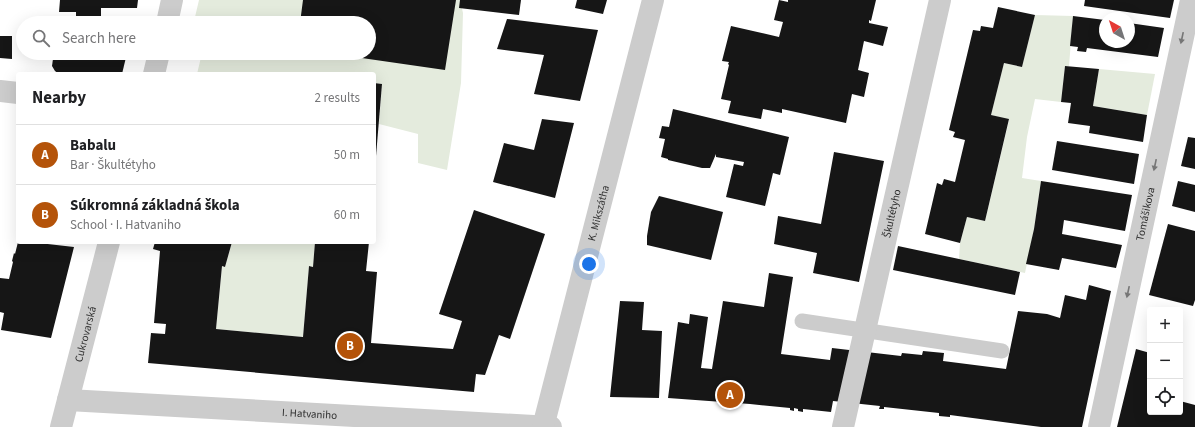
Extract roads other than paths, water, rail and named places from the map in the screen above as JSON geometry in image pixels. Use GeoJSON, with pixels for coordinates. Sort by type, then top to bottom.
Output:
{"type":"FeatureCollection","features":[{"type":"Feature","properties":{"kind":"street"},"geometry":{"type":"LineString","coordinates":[[169,16],[172,0]]}},
{"type":"Feature","properties":{"kind":"street","name":"K. Mikszátha"},"geometry":{"type":"LineString","coordinates":[[543,427],[653,0]]}},
{"type":"Feature","properties":{"kind":"street","name":"Škultétyho"},"geometry":{"type":"LineString","coordinates":[[843,427],[940,0]]}},
{"type":"Feature","properties":{"kind":"street","name":"Tomášikova"},"geometry":{"type":"LineString","coordinates":[[1099,427],[1191,0]]}},
{"type":"Feature","properties":{"kind":"street"},"geometry":{"type":"LineString","coordinates":[[154,72],[157,60]]}},
{"type":"Feature","properties":{"kind":"street"},"geometry":{"type":"LineString","coordinates":[[0,91],[16,93]]}},
{"type":"Feature","properties":{"kind":"street","name":"Cukrovarská"},"geometry":{"type":"LineString","coordinates":[[61,427],[109,244]]}},
{"type":"Feature","properties":{"kind":"street","name":"I. Hatvaniho"},"geometry":{"type":"LineString","coordinates":[[68,400],[551,427]]}},
{"type":"Feature","properties":{"kind":"lane"},"geometry":{"type":"LineString","coordinates":[[802,321],[1002,351]]}},
{"type":"Feature","properties":{"kind":"place","name":"Súkromná základná škola"},"geometry":{"type":"Point","coordinates":[350,346]}},
{"type":"Feature","properties":{"kind":"place","name":"Babalu"},"geometry":{"type":"Point","coordinates":[730,395]}}]}
